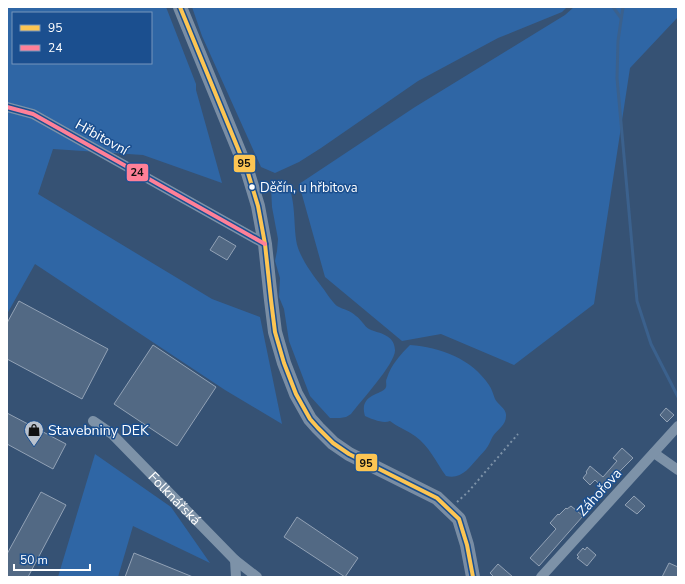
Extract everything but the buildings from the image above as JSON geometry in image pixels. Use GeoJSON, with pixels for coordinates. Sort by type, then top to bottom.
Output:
{"type":"FeatureCollection","features":[{"type":"Feature","properties":{"kind":"street"},"geometry":{"type":"LineString","coordinates":[[180,7],[248,173],[258,206],[266,244],[273,316],[279,347],[292,383],[310,418],[326,437],[341,449],[437,498],[459,520],[467,545],[473,577]]}},
{"type":"Feature","properties":{"kind":"street","name":"Hřbitovní"},"geometry":{"type":"LineString","coordinates":[[7,107],[33,114],[266,244]]}},
{"type":"Feature","properties":{"kind":"street","name":"Folknářská"},"geometry":{"type":"LineString","coordinates":[[93,421],[112,434],[235,560],[257,577]]}},
{"type":"Feature","properties":{"kind":"street","name":"Záhořova"},"geometry":{"type":"LineString","coordinates":[[541,577],[678,426]]}},
{"type":"Feature","properties":{"kind":"street"},"geometry":{"type":"LineString","coordinates":[[654,453],[678,470]]}},
{"type":"Feature","properties":{"kind":"street"},"geometry":{"type":"LineString","coordinates":[[235,560],[236,577]]}},
{"type":"Feature","properties":{"kind":"path"},"geometry":{"type":"LineString","coordinates":[[448,509],[468,492],[518,434]]}},
{"type":"Feature","properties":{"kind":"shaded area"},"geometry":{"type":"Polygon","coordinates":[[[7,7],[166,7],[196,84],[196,90],[222,183],[143,155],[53,149],[38,194],[212,299],[260,317],[282,424],[225,390],[35,264],[7,314],[7,7]]]}},
{"type":"Feature","properties":{"kind":"shaded area"},"geometry":{"type":"Polygon","coordinates":[[[192,7],[567,7],[562,12],[498,38],[418,81],[321,148],[299,162],[275,173],[261,167],[202,36],[192,7]]]}},
{"type":"Feature","properties":{"kind":"shaded area"},"geometry":{"type":"Polygon","coordinates":[[[574,7],[678,7],[678,17],[630,68],[594,304],[514,365],[441,334],[402,341],[325,277],[299,184],[415,107],[565,15],[574,7]]]}},
{"type":"Feature","properties":{"kind":"shaded area"},"geometry":{"type":"Polygon","coordinates":[[[284,180],[288,186],[293,203],[298,248],[308,268],[337,306],[354,314],[369,329],[386,335],[394,345],[394,356],[384,373],[351,414],[346,417],[330,418],[310,396],[289,341],[284,309],[279,297],[280,278],[275,261],[278,239],[272,207],[271,187],[284,180]]]}},
{"type":"Feature","properties":{"kind":"shaded area"},"geometry":{"type":"Polygon","coordinates":[[[410,345],[433,348],[454,356],[474,368],[490,387],[496,401],[504,409],[506,414],[505,422],[493,436],[486,449],[468,469],[460,475],[451,477],[446,476],[428,449],[412,434],[390,421],[381,422],[365,416],[365,403],[372,396],[384,390],[386,387],[386,379],[393,364],[410,345]]]}},
{"type":"Feature","properties":{"kind":"shaded area"},"geometry":{"type":"Polygon","coordinates":[[[95,454],[171,507],[210,563],[133,526],[118,577],[58,577],[95,454]]]}},
{"type":"Feature","properties":{"kind":"waterway"},"geometry":{"type":"LineString","coordinates":[[613,7],[621,18]]}},
{"type":"Feature","properties":{"kind":"waterway"},"geometry":{"type":"LineString","coordinates":[[623,7],[618,41],[617,78],[637,301],[651,344],[678,397]]}},
{"type":"Feature","properties":{"kind":"transit line","name":"95"},"geometry":{"type":"LineString","coordinates":[[180,7],[248,173],[258,206],[265,244],[275,332],[284,363],[296,394],[310,419],[333,443],[349,454],[437,498],[459,519],[467,545],[473,577]]}},
{"type":"Feature","properties":{"kind":"transit line","name":"24"},"geometry":{"type":"LineString","coordinates":[[7,107],[33,114],[265,244]]}},
{"type":"Feature","properties":{"kind":"place","name":"Děčín, u hřbitova"},"geometry":{"type":"Point","coordinates":[252,187]}},
{"type":"Feature","properties":{"kind":"place","name":"Stavebniny DEK"},"geometry":{"type":"Point","coordinates":[34,447]}}]}
